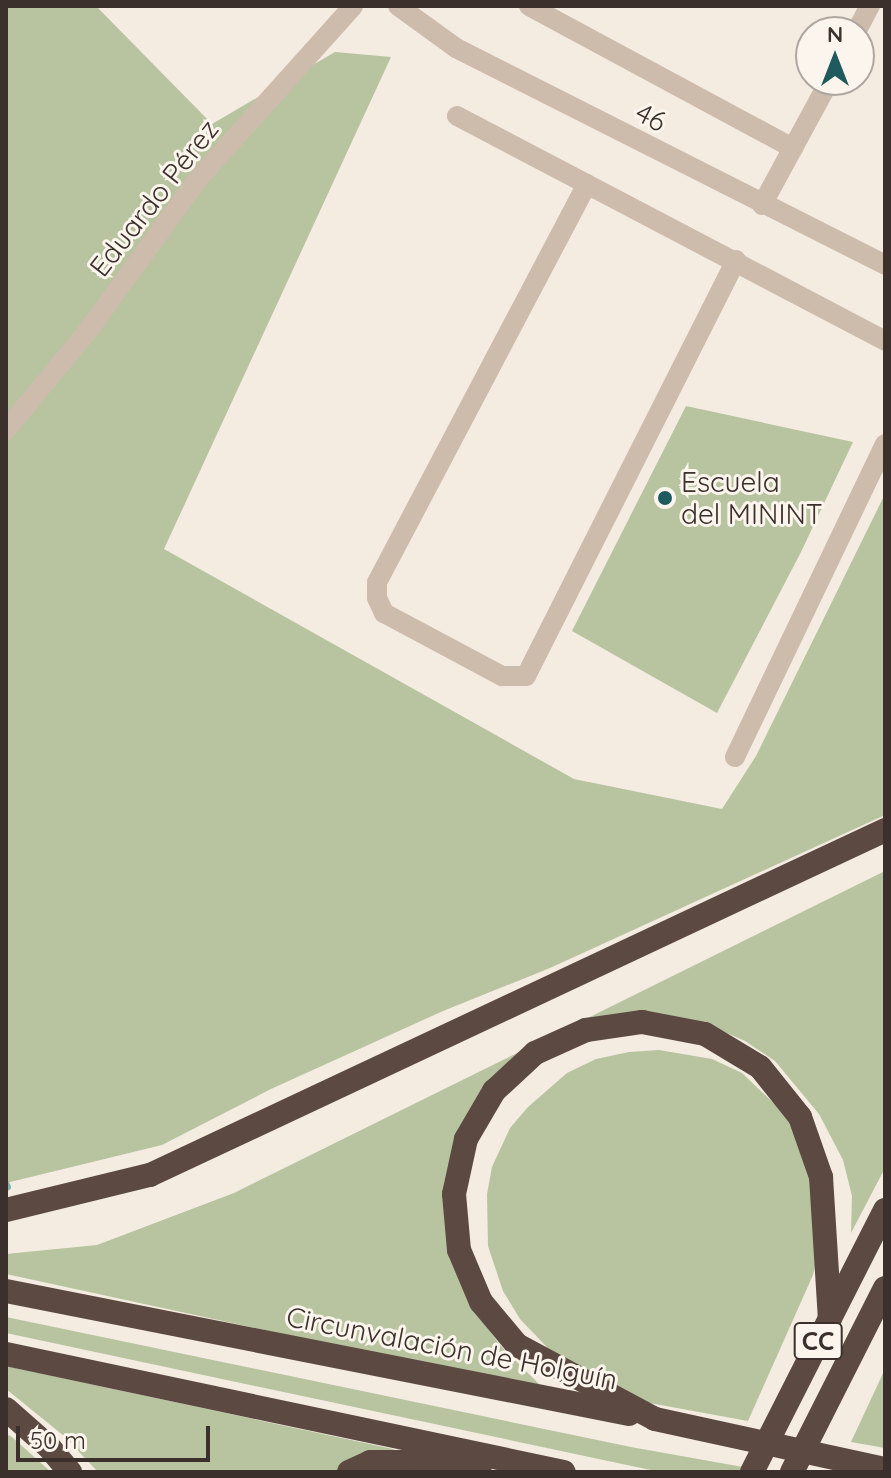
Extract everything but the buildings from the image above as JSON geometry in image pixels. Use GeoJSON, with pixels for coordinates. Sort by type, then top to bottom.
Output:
{"type":"FeatureCollection","features":[{"type":"Feature","properties":{"kind":"highway"},"geometry":{"type":"LineString","coordinates":[[6,1210],[150,1175],[885,830]]}},
{"type":"Feature","properties":{"kind":"highway"},"geometry":{"type":"LineString","coordinates":[[655,1419],[517,1345],[481,1302],[459,1250],[454,1194],[466,1139],[494,1091],[535,1053],[586,1030],[642,1022],[705,1034],[760,1067],[800,1117],[821,1177],[830,1319]]}},
{"type":"Feature","properties":{"kind":"highway","name":"CC"},"geometry":{"type":"LineString","coordinates":[[752,1472],[885,1210]]}},
{"type":"Feature","properties":{"kind":"highway","name":"CC"},"geometry":{"type":"LineString","coordinates":[[792,1472],[885,1288]]}},
{"type":"Feature","properties":{"kind":"highway","name":"Circunvalación de Holguín"},"geometry":{"type":"LineString","coordinates":[[6,1291],[655,1419],[885,1469]]}},
{"type":"Feature","properties":{"kind":"highway"},"geometry":{"type":"LineString","coordinates":[[6,1354],[564,1472]]}},
{"type":"Feature","properties":{"kind":"highway"},"geometry":{"type":"LineString","coordinates":[[6,1409],[49,1447],[70,1472]]}},
{"type":"Feature","properties":{"kind":"highway"},"geometry":{"type":"LineString","coordinates":[[349,1472],[370,1462],[426,1462],[516,1472]]}},
{"type":"Feature","properties":{"kind":"street","name":"Eduardo Pérez"},"geometry":{"type":"LineString","coordinates":[[6,430],[87,332],[198,179],[353,6]]}},
{"type":"Feature","properties":{"kind":"street","name":"46"},"geometry":{"type":"LineString","coordinates":[[398,6],[456,48],[885,265]]}},
{"type":"Feature","properties":{"kind":"street"},"geometry":{"type":"LineString","coordinates":[[529,6],[793,148]]}},
{"type":"Feature","properties":{"kind":"street"},"geometry":{"type":"LineString","coordinates":[[762,205],[821,96]]}},
{"type":"Feature","properties":{"kind":"street"},"geometry":{"type":"LineString","coordinates":[[457,116],[885,341]]}},
{"type":"Feature","properties":{"kind":"street"},"geometry":{"type":"LineString","coordinates":[[587,184],[377,582],[377,598],[384,613],[502,676],[526,676],[736,260]]}},
{"type":"Feature","properties":{"kind":"street"},"geometry":{"type":"LineString","coordinates":[[735,757],[885,444]]}},
{"type":"Feature","properties":{"kind":"green space"},"geometry":{"type":"Polygon","coordinates":[[[6,6],[96,6],[212,124],[335,52],[391,57],[164,549],[574,779],[722,809],[756,756],[885,494],[885,815],[550,968],[443,1011],[271,1089],[162,1145],[6,1183],[6,6]]]}},
{"type":"Feature","properties":{"kind":"green space"},"geometry":{"type":"Polygon","coordinates":[[[686,406],[853,442],[801,552],[717,713],[572,631],[686,406]]]}},
{"type":"Feature","properties":{"kind":"green space"},"geometry":{"type":"Polygon","coordinates":[[[885,871],[885,1168],[851,1233],[852,1196],[843,1160],[819,1114],[775,1061],[745,1041],[711,1026],[584,1027],[490,1089],[450,1195],[476,1313],[501,1346],[546,1391],[6,1274],[6,1254],[97,1245],[234,1193],[885,871]]]}},
{"type":"Feature","properties":{"kind":"green space"},"geometry":{"type":"Polygon","coordinates":[[[659,1050],[712,1059],[742,1073],[786,1115],[809,1156],[819,1249],[813,1275],[748,1421],[644,1402],[563,1364],[520,1319],[503,1291],[488,1246],[487,1194],[492,1167],[510,1128],[528,1107],[567,1073],[596,1059],[659,1050]]]}},
{"type":"Feature","properties":{"kind":"green space"},"geometry":{"type":"Polygon","coordinates":[[[6,1317],[631,1447],[771,1472],[660,1472],[6,1333],[6,1317]]]}},
{"type":"Feature","properties":{"kind":"green space"},"geometry":{"type":"Polygon","coordinates":[[[6,1366],[393,1449],[401,1454],[343,1472],[98,1472],[64,1436],[6,1389],[6,1366]]]}},
{"type":"Feature","properties":{"kind":"green space"},"geometry":{"type":"Polygon","coordinates":[[[885,1369],[885,1448],[851,1442],[885,1369]]]}},
{"type":"Feature","properties":{"kind":"green space"},"geometry":{"type":"Polygon","coordinates":[[[6,1434],[12,1437],[51,1472],[6,1472],[6,1434]]]}},
{"type":"Feature","properties":{"kind":"place","name":"Escuela del MININT"},"geometry":{"type":"Point","coordinates":[665,498]}}]}
